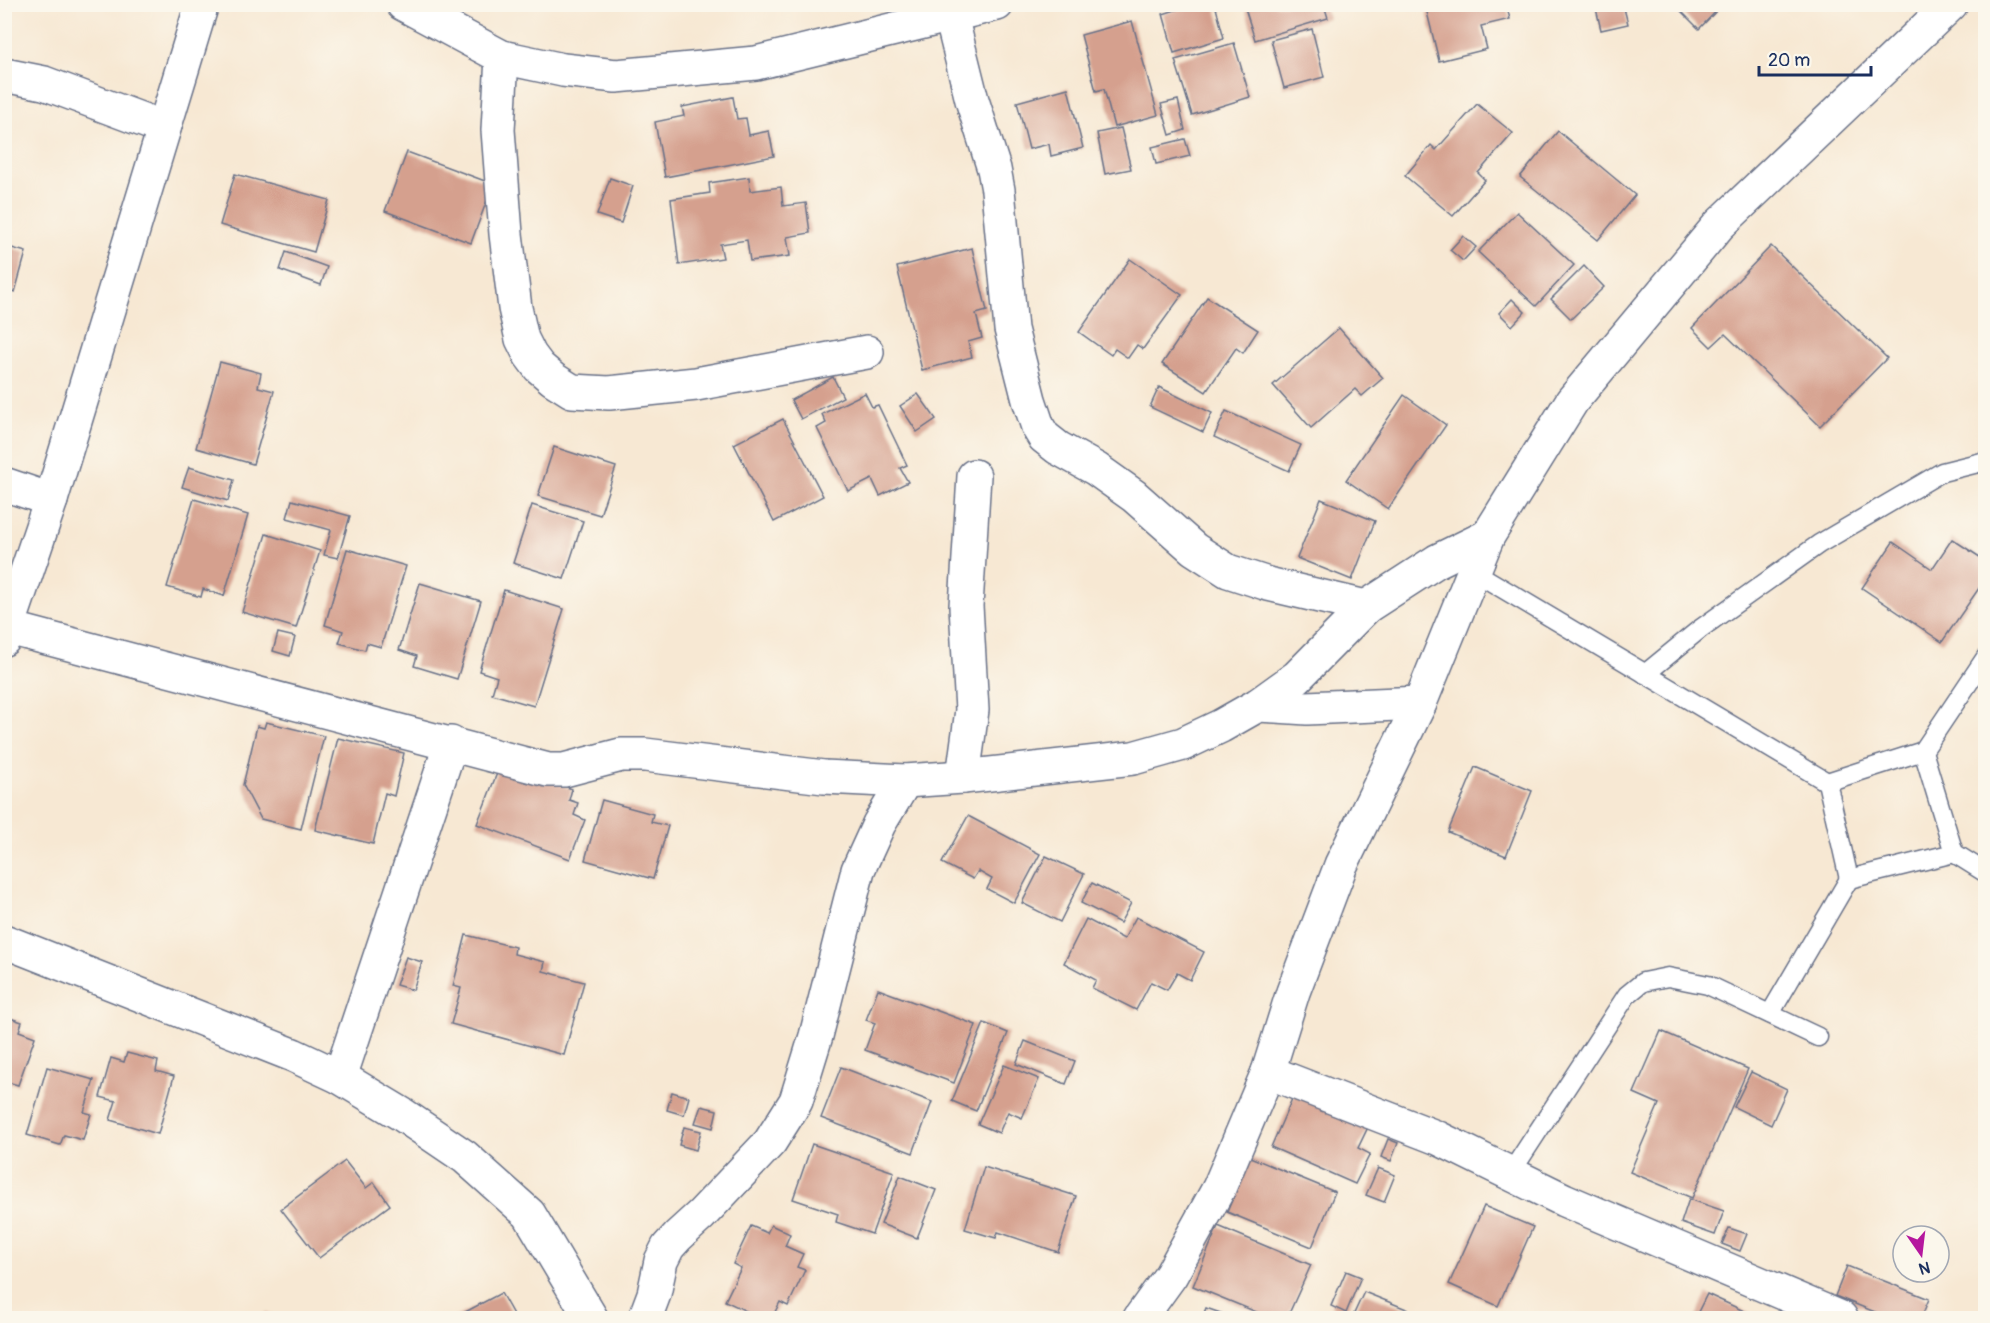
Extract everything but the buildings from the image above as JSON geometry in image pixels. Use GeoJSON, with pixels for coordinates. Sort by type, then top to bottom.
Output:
{"type":"FeatureCollection","features":[{"type":"Feature","properties":{"kind":"street"},"geometry":{"type":"LineString","coordinates":[[202,4],[51,501],[7,633],[451,743],[548,770],[564,770],[621,755],[645,755],[824,777],[905,782],[1133,758],[1183,744],[1258,705],[1297,677],[1366,607],[1437,561],[1488,536]]}},
{"type":"Feature","properties":{"kind":"street"},"geometry":{"type":"LineString","coordinates":[[403,4],[502,57],[563,70],[616,76],[756,63],[997,4]]}},
{"type":"Feature","properties":{"kind":"street"},"geometry":{"type":"LineString","coordinates":[[1140,1318],[1171,1275],[1219,1188],[1268,1072],[1293,992],[1341,865],[1420,703],[1488,536],[1572,401],[1719,225],[1944,6]]}},
{"type":"Feature","properties":{"kind":"street"},"geometry":{"type":"LineString","coordinates":[[951,16],[972,100],[994,169],[1011,329],[1020,369],[1042,435],[1058,448],[1096,469],[1134,496],[1194,549],[1228,571],[1268,584],[1366,607]]}},
{"type":"Feature","properties":{"kind":"street"},"geometry":{"type":"LineString","coordinates":[[502,57],[498,130],[515,308],[522,339],[530,355],[539,367],[553,379],[573,391],[609,393],[696,384],[867,352]]}},
{"type":"Feature","properties":{"kind":"street"},"geometry":{"type":"LineString","coordinates":[[4,75],[44,83],[164,128]]}},
{"type":"Feature","properties":{"kind":"street"},"geometry":{"type":"LineString","coordinates":[[963,777],[972,710],[966,606],[974,476]]}},
{"type":"Feature","properties":{"kind":"street"},"geometry":{"type":"LineString","coordinates":[[4,484],[51,501]]}},
{"type":"Feature","properties":{"kind":"street"},"geometry":{"type":"LineString","coordinates":[[1258,705],[1307,708],[1420,703]]}},
{"type":"Feature","properties":{"kind":"street"},"geometry":{"type":"LineString","coordinates":[[340,1077],[451,743]]}},
{"type":"Feature","properties":{"kind":"street"},"geometry":{"type":"LineString","coordinates":[[645,1318],[654,1294],[661,1261],[668,1247],[770,1142],[796,1101],[816,1036],[858,870],[879,824],[905,782]]}},
{"type":"Feature","properties":{"kind":"street"},"geometry":{"type":"LineString","coordinates":[[4,941],[293,1055],[340,1077],[403,1115],[465,1157],[529,1214],[591,1318]]}},
{"type":"Feature","properties":{"kind":"street"},"geometry":{"type":"LineString","coordinates":[[1268,1072],[1438,1138],[1613,1221],[1841,1318]]}},
{"type":"Feature","properties":{"kind":"lane"},"geometry":{"type":"LineString","coordinates":[[1646,674],[1700,629],[1819,544],[1942,472],[1986,461]]}},
{"type":"Feature","properties":{"kind":"lane"},"geometry":{"type":"LineString","coordinates":[[1473,571],[1827,782],[1849,879],[1770,1014]]}},
{"type":"Feature","properties":{"kind":"lane"},"geometry":{"type":"LineString","coordinates":[[1827,782],[1923,751],[1986,657]]}},
{"type":"Feature","properties":{"kind":"lane"},"geometry":{"type":"LineString","coordinates":[[1923,751],[1954,853],[1986,873]]}},
{"type":"Feature","properties":{"kind":"lane"},"geometry":{"type":"LineString","coordinates":[[1849,879],[1954,853]]}},
{"type":"Feature","properties":{"kind":"lane"},"geometry":{"type":"LineString","coordinates":[[1510,1174],[1627,995],[1643,982],[1668,977],[1708,986],[1818,1037]]}}]}
